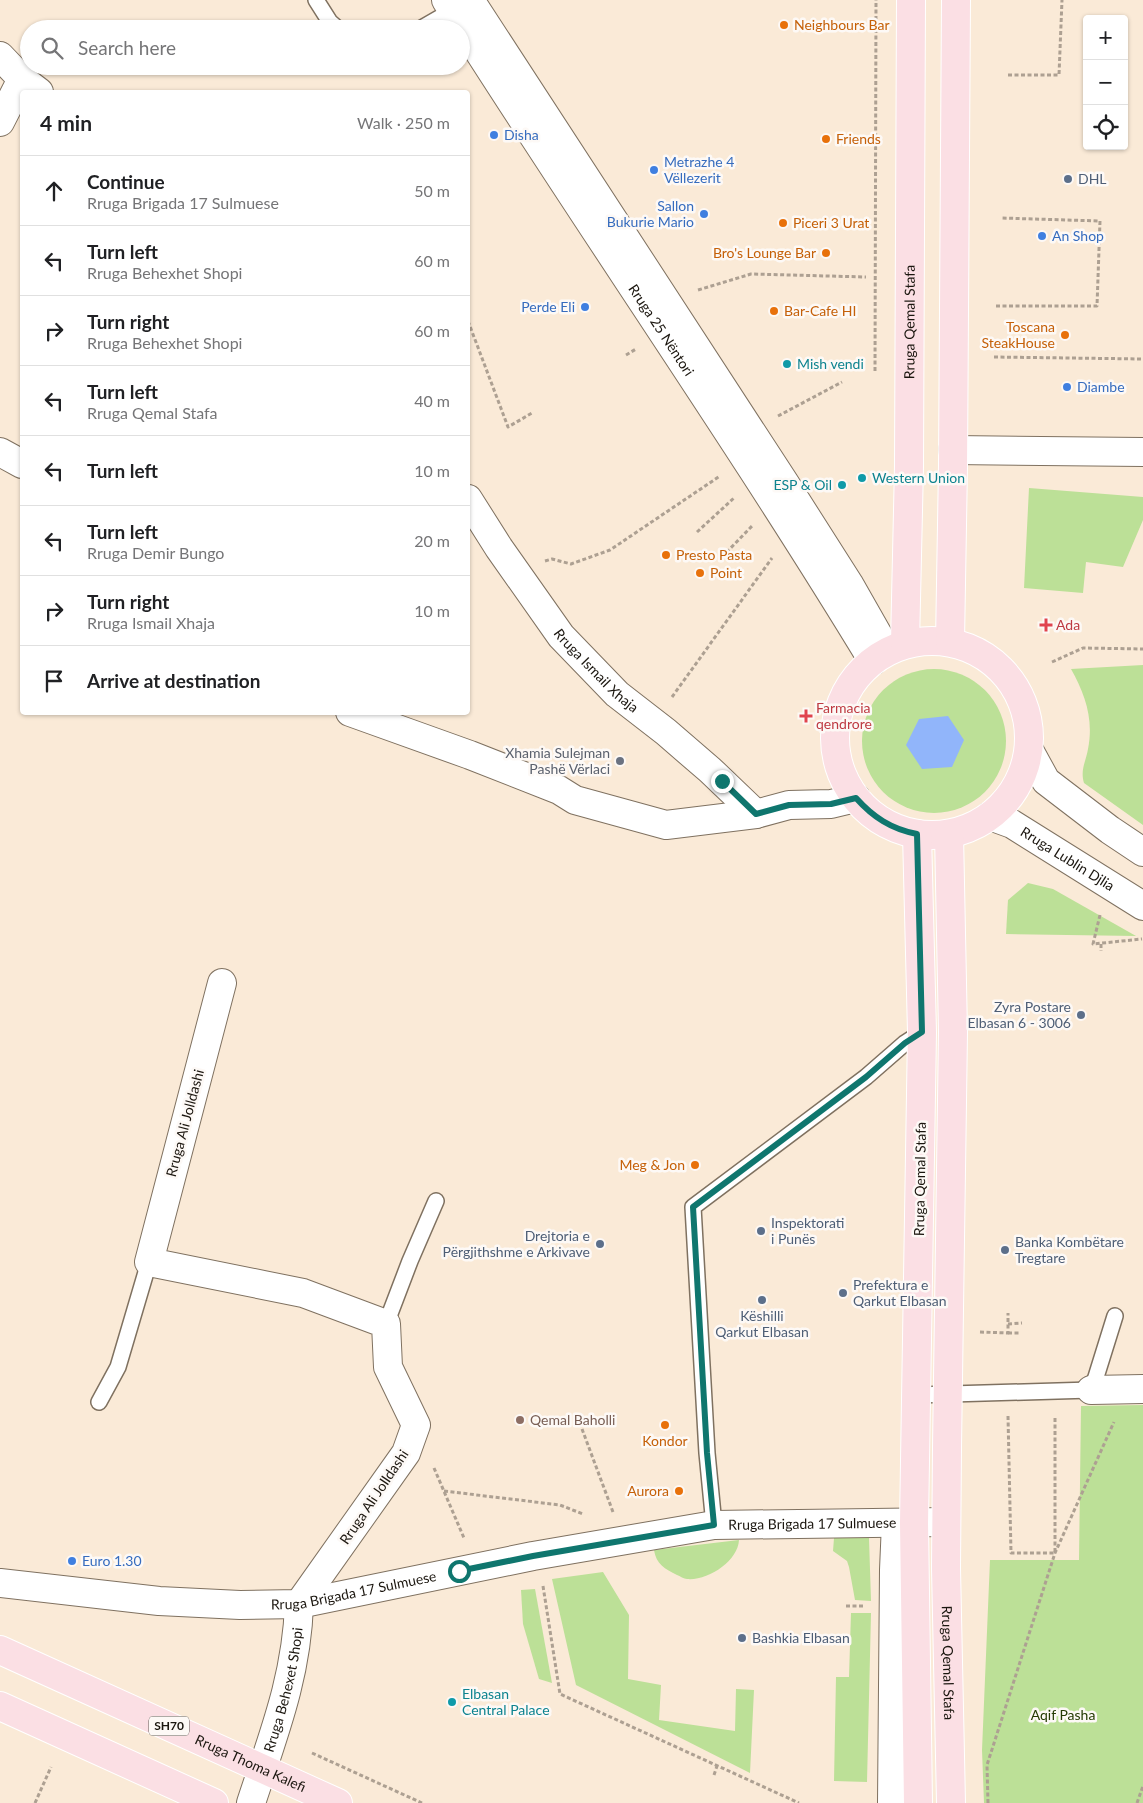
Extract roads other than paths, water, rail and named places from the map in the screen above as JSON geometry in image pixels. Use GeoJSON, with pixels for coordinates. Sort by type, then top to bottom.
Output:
{"type":"FeatureCollection","features":[{"type":"Feature","properties":{"kind":"main road","name":"Rruga Qemal Stafa"},"geometry":{"type":"LineString","coordinates":[[888,652],[909,474],[911,0]]}},
{"type":"Feature","properties":{"kind":"main road"},"geometry":{"type":"LineString","coordinates":[[950,642],[956,0]]}},
{"type":"Feature","properties":{"kind":"main road"},"geometry":{"type":"LineString","coordinates":[[927,640],[950,642],[968,647],[984,655],[999,666],[1011,680],[1020,696],[1026,714],[1029,750],[1025,766],[1012,794],[990,816],[970,827],[949,834],[917,834],[903,831],[877,818],[856,798],[838,764],[835,745],[836,726],[840,708],[858,674],[888,652],[927,640]]}},
{"type":"Feature","properties":{"kind":"main road","name":"Rruga Qemal Stafa"},"geometry":{"type":"LineString","coordinates":[[917,834],[922,1032],[917,1395],[905,1523],[918,1803]]}},
{"type":"Feature","properties":{"kind":"main road","name":"Rruga Qemal Stafa"},"geometry":{"type":"LineString","coordinates":[[949,834],[953,1032],[946,1522],[950,1803]]}},
{"type":"Feature","properties":{"kind":"main road","name":"Rruga Thoma Kalefi"},"geometry":{"type":"LineString","coordinates":[[0,1650],[338,1803]]}},
{"type":"Feature","properties":{"kind":"main road"},"geometry":{"type":"LineString","coordinates":[[0,1706],[214,1803]]}},
{"type":"Feature","properties":{"kind":"street","name":"Rruga 25 Nëntori"},"geometry":{"type":"LineString","coordinates":[[457,3],[469,20]]}},
{"type":"Feature","properties":{"kind":"street","name":"Rruga 25 Nëntori"},"geometry":{"type":"LineString","coordinates":[[470,22],[784,482],[849,584],[888,652]]}},
{"type":"Feature","properties":{"kind":"street"},"geometry":{"type":"LineString","coordinates":[[0,56],[30,86]]}},
{"type":"Feature","properties":{"kind":"street"},"geometry":{"type":"LineString","coordinates":[[0,122],[20,98]]}},
{"type":"Feature","properties":{"kind":"street"},"geometry":{"type":"LineString","coordinates":[[953,450],[1143,452]]}},
{"type":"Feature","properties":{"kind":"street"},"geometry":{"type":"LineString","coordinates":[[0,452],[20,463]]}},
{"type":"Feature","properties":{"kind":"street","name":"Rruga Ismail Xhaja"},"geometry":{"type":"LineString","coordinates":[[470,502],[515,572],[561,636],[617,694],[654,722],[710,770],[756,814]]}},
{"type":"Feature","properties":{"kind":"street"},"geometry":{"type":"LineString","coordinates":[[358,715],[470,755],[559,790],[575,800],[666,825],[756,814],[789,805],[831,804],[856,798]]}},
{"type":"Feature","properties":{"kind":"street"},"geometry":{"type":"LineString","coordinates":[[1029,750],[1046,781],[1110,830],[1143,852]]}},
{"type":"Feature","properties":{"kind":"street","name":"Rruga Lublin Djlia"},"geometry":{"type":"LineString","coordinates":[[990,816],[1012,824],[1143,906]]}},
{"type":"Feature","properties":{"kind":"street","name":"Rruga Ali Jolldashi"},"geometry":{"type":"LineString","coordinates":[[149,1262],[222,983]]}},
{"type":"Feature","properties":{"kind":"street"},"geometry":{"type":"LineString","coordinates":[[149,1262],[303,1292],[386,1324]]}},
{"type":"Feature","properties":{"kind":"street","name":"Rruga Ali Jolldashi"},"geometry":{"type":"LineString","coordinates":[[299,1604],[406,1453],[416,1425],[388,1367],[386,1324]]}},
{"type":"Feature","properties":{"kind":"street"},"geometry":{"type":"LineString","coordinates":[[1091,1390],[1136,1390]]}},
{"type":"Feature","properties":{"kind":"street"},"geometry":{"type":"LineString","coordinates":[[892,1803],[894,1570],[905,1523],[946,1522]]}},
{"type":"Feature","properties":{"kind":"street","name":"Rruga Brigada 17 Sulmuese"},"geometry":{"type":"LineString","coordinates":[[0,1583],[159,1602],[240,1606],[299,1604],[533,1556],[714,1525],[905,1523]]}},
{"type":"Feature","properties":{"kind":"street","name":"Rruga Behexet Shopi"},"geometry":{"type":"LineString","coordinates":[[251,1803],[280,1719],[296,1644],[299,1604]]}},
{"type":"Feature","properties":{"kind":"lane"},"geometry":{"type":"LineString","coordinates":[[316,0],[329,20]]}},
{"type":"Feature","properties":{"kind":"lane"},"geometry":{"type":"LineString","coordinates":[[433,20],[457,3]]}},
{"type":"Feature","properties":{"kind":"lane"},"geometry":{"type":"LineString","coordinates":[[714,1525],[707,1453],[693,1207],[866,1077],[905,1043],[922,1032]]}},
{"type":"Feature","properties":{"kind":"lane"},"geometry":{"type":"LineString","coordinates":[[386,1324],[436,1201]]}},
{"type":"Feature","properties":{"kind":"lane","name":"Rruga Ali Jolldashi"},"geometry":{"type":"LineString","coordinates":[[99,1402],[118,1367],[149,1262]]}},
{"type":"Feature","properties":{"kind":"lane"},"geometry":{"type":"LineString","coordinates":[[917,1395],[1091,1390],[1115,1316]]}},
{"type":"Feature","properties":{"kind":"water"},"geometry":{"type":"Polygon","coordinates":[[[948,716],[964,740],[952,767],[922,769],[906,745],[919,719],[948,716]]]}},
{"type":"Feature","properties":{"kind":"place","name":"Neighbours Bar"},"geometry":{"type":"Point","coordinates":[784,25]}},
{"type":"Feature","properties":{"kind":"place","name":"Disha"},"geometry":{"type":"Point","coordinates":[494,135]}},
{"type":"Feature","properties":{"kind":"place","name":"Friends"},"geometry":{"type":"Point","coordinates":[826,139]}},
{"type":"Feature","properties":{"kind":"place","name":"Metrazhe 4 Vëllezerit"},"geometry":{"type":"Point","coordinates":[654,170]}},
{"type":"Feature","properties":{"kind":"place","name":"DHL"},"geometry":{"type":"Point","coordinates":[1068,179]}},
{"type":"Feature","properties":{"kind":"place","name":"Sallon Bukurie Mario"},"geometry":{"type":"Point","coordinates":[704,214]}},
{"type":"Feature","properties":{"kind":"place","name":"Piceri 3 Urat"},"geometry":{"type":"Point","coordinates":[783,223]}},
{"type":"Feature","properties":{"kind":"place","name":"An Shop"},"geometry":{"type":"Point","coordinates":[1042,236]}},
{"type":"Feature","properties":{"kind":"place","name":"Bro's Lounge Bar"},"geometry":{"type":"Point","coordinates":[826,253]}},
{"type":"Feature","properties":{"kind":"place","name":"Perde Eli"},"geometry":{"type":"Point","coordinates":[585,307]}},
{"type":"Feature","properties":{"kind":"place","name":"Bar-Cafe HI"},"geometry":{"type":"Point","coordinates":[774,311]}},
{"type":"Feature","properties":{"kind":"place","name":"Toscana SteakHouse"},"geometry":{"type":"Point","coordinates":[1065,335]}},
{"type":"Feature","properties":{"kind":"place","name":"Mish vendi"},"geometry":{"type":"Point","coordinates":[787,364]}},
{"type":"Feature","properties":{"kind":"place","name":"Diambe"},"geometry":{"type":"Point","coordinates":[1067,387]}},
{"type":"Feature","properties":{"kind":"place","name":"Western Union"},"geometry":{"type":"Point","coordinates":[862,478]}},
{"type":"Feature","properties":{"kind":"place","name":"ESP & Oil"},"geometry":{"type":"Point","coordinates":[842,485]}},
{"type":"Feature","properties":{"kind":"place","name":"Presto Pasta"},"geometry":{"type":"Point","coordinates":[666,555]}},
{"type":"Feature","properties":{"kind":"place","name":"Point"},"geometry":{"type":"Point","coordinates":[700,573]}},
{"type":"Feature","properties":{"kind":"place","name":"Ada"},"geometry":{"type":"Point","coordinates":[1046,625]}},
{"type":"Feature","properties":{"kind":"place","name":"Farmacia qendrore"},"geometry":{"type":"Point","coordinates":[806,716]}},
{"type":"Feature","properties":{"kind":"place","name":"Xhamia Sulejman Pashë Vërlaci"},"geometry":{"type":"Point","coordinates":[620,761]}},
{"type":"Feature","properties":{"kind":"place","name":"Zyra Postare Elbasan 6 - 3006"},"geometry":{"type":"Point","coordinates":[1081,1015]}},
{"type":"Feature","properties":{"kind":"place","name":"Meg & Jon"},"geometry":{"type":"Point","coordinates":[695,1165]}},
{"type":"Feature","properties":{"kind":"place","name":"Inspektorati i Punës"},"geometry":{"type":"Point","coordinates":[761,1231]}},
{"type":"Feature","properties":{"kind":"place","name":"Drejtoria e Përgjithshme e Arkivave"},"geometry":{"type":"Point","coordinates":[600,1244]}},
{"type":"Feature","properties":{"kind":"place","name":"Banka Kombëtare Tregtare"},"geometry":{"type":"Point","coordinates":[1005,1250]}},
{"type":"Feature","properties":{"kind":"place","name":"Prefektura e Qarkut Elbasan"},"geometry":{"type":"Point","coordinates":[843,1293]}},
{"type":"Feature","properties":{"kind":"place","name":"Këshilli Qarkut Elbasan"},"geometry":{"type":"Point","coordinates":[762,1300]}},
{"type":"Feature","properties":{"kind":"place","name":"Qemal Baholli"},"geometry":{"type":"Point","coordinates":[520,1420]}},
{"type":"Feature","properties":{"kind":"place","name":"Kondor"},"geometry":{"type":"Point","coordinates":[665,1425]}},
{"type":"Feature","properties":{"kind":"place","name":"Aurora"},"geometry":{"type":"Point","coordinates":[679,1491]}},
{"type":"Feature","properties":{"kind":"place","name":"Euro 1.30"},"geometry":{"type":"Point","coordinates":[72,1561]}},
{"type":"Feature","properties":{"kind":"place","name":"Bashkia Elbasan"},"geometry":{"type":"Point","coordinates":[742,1638]}},
{"type":"Feature","properties":{"kind":"place","name":"Elbasan Central Palace"},"geometry":{"type":"Point","coordinates":[452,1702]}},
{"type":"Feature","properties":{"kind":"park label","name":"Aqif Pasha"},"geometry":{"type":"Point","coordinates":[1063,1715]}}]}
